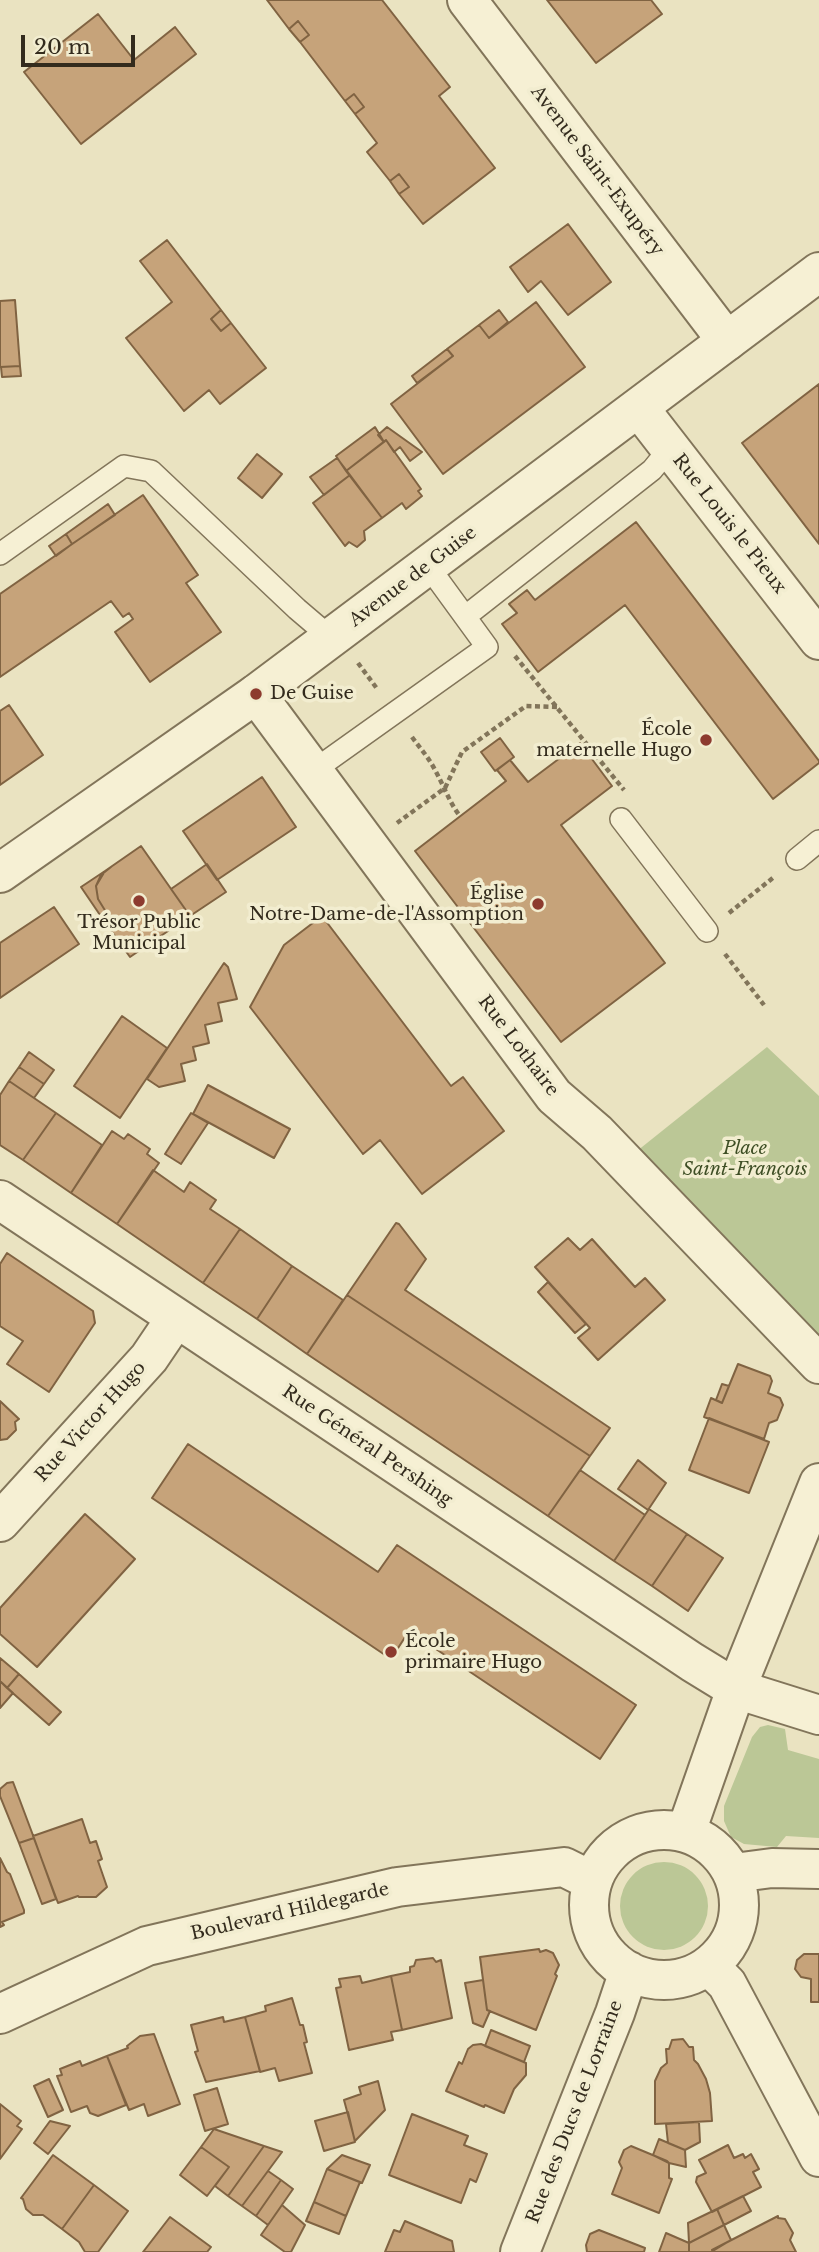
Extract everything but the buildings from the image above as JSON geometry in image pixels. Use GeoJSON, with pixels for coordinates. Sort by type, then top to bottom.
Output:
{"type":"FeatureCollection","features":[{"type":"Feature","properties":{"kind":"street","name":"Avenue Saint-Exupéry"},"geometry":{"type":"LineString","coordinates":[[467,0],[727,341]]}},
{"type":"Feature","properties":{"kind":"street","name":"Avenue de Guise"},"geometry":{"type":"LineString","coordinates":[[0,873],[256,694],[819,272]]}},
{"type":"Feature","properties":{"kind":"street","name":"Rue Louis le Pieux"},"geometry":{"type":"LineString","coordinates":[[639,408],[819,640]]}},
{"type":"Feature","properties":{"kind":"street","name":"Rue Lothaire"},"geometry":{"type":"LineString","coordinates":[[256,694],[554,1096],[597,1133],[819,1364]]}},
{"type":"Feature","properties":{"kind":"street","name":"Rue Général Pershing"},"geometry":{"type":"LineString","coordinates":[[0,1200],[680,1655],[736,1689]]}},
{"type":"Feature","properties":{"kind":"street","name":"Rue Victor Hugo"},"geometry":{"type":"LineString","coordinates":[[0,1522],[149,1358],[176,1318]]}},
{"type":"Feature","properties":{"kind":"street"},"geometry":{"type":"LineString","coordinates":[[686,1832],[736,1689],[819,1483]]}},
{"type":"Feature","properties":{"kind":"street"},"geometry":{"type":"LineString","coordinates":[[736,1689],[819,1715]]}},
{"type":"Feature","properties":{"kind":"street"},"geometry":{"type":"LineString","coordinates":[[657,1829],[686,1832],[714,1848],[734,1874],[740,1899],[738,1924],[727,1947],[709,1966],[683,1978],[655,1980],[629,1971],[608,1955],[594,1933],[588,1907],[592,1881],[606,1856],[629,1838],[657,1829]]}},
{"type":"Feature","properties":{"kind":"street","name":"Boulevard Hildegarde"},"geometry":{"type":"LineString","coordinates":[[0,2014],[147,1946],[397,1887],[564,1867],[592,1881]]}},
{"type":"Feature","properties":{"kind":"street"},"geometry":{"type":"LineString","coordinates":[[734,1874],[772,1868],[819,1869]]}},
{"type":"Feature","properties":{"kind":"street"},"geometry":{"type":"LineString","coordinates":[[709,1966],[727,1984],[819,2157]]}},
{"type":"Feature","properties":{"kind":"street","name":"Rue des Ducs de Lorraine"},"geometry":{"type":"LineString","coordinates":[[520,2252],[615,2013],[629,1971]]}},
{"type":"Feature","properties":{"kind":"lane"},"geometry":{"type":"LineString","coordinates":[[466,616],[652,470],[670,448]]}},
{"type":"Feature","properties":{"kind":"lane"},"geometry":{"type":"LineString","coordinates":[[0,554],[124,466],[151,471],[331,638]]}},
{"type":"Feature","properties":{"kind":"lane"},"geometry":{"type":"LineString","coordinates":[[313,771],[487,647],[428,566]]}},
{"type":"Feature","properties":{"kind":"lane"},"geometry":{"type":"LineString","coordinates":[[621,819],[707,931]]}},
{"type":"Feature","properties":{"kind":"lane"},"geometry":{"type":"LineString","coordinates":[[797,859],[819,841]]}},
{"type":"Feature","properties":{"kind":"path"},"geometry":{"type":"LineString","coordinates":[[534,678],[624,789]]}},
{"type":"Feature","properties":{"kind":"path"},"geometry":{"type":"LineString","coordinates":[[396,823],[445,788],[462,752],[516,713],[527,706],[557,707]]}},
{"type":"Feature","properties":{"kind":"path"},"geometry":{"type":"LineString","coordinates":[[428,759],[445,788],[449,801],[460,816]]}},
{"type":"Feature","properties":{"kind":"path"},"geometry":{"type":"LineString","coordinates":[[764,1005],[707,931],[797,859]]}},
{"type":"Feature","properties":{"kind":"green space","name":"Place Saint-François"},"geometry":{"type":"Polygon","coordinates":[[[767,1047],[819,1096],[819,1342],[637,1151],[767,1047]]]}},
{"type":"Feature","properties":{"kind":"green space"},"geometry":{"type":"Polygon","coordinates":[[[768,1725],[785,1729],[788,1750],[819,1759],[819,1838],[786,1836],[777,1847],[744,1844],[731,1837],[724,1821],[724,1806],[752,1737],[760,1727],[768,1725]]]}},
{"type":"Feature","properties":{"kind":"green space"},"geometry":{"type":"Polygon","coordinates":[[[664,1862],[681,1866],[695,1875],[704,1889],[708,1906],[704,1923],[695,1937],[681,1946],[664,1950],[647,1946],[633,1937],[624,1923],[620,1906],[624,1889],[633,1875],[647,1866],[664,1862]]]}},
{"type":"Feature","properties":{"kind":"place","name":"De Guise"},"geometry":{"type":"Point","coordinates":[256,694]}},
{"type":"Feature","properties":{"kind":"place","name":"École maternelle Hugo"},"geometry":{"type":"Point","coordinates":[706,740]}},
{"type":"Feature","properties":{"kind":"place","name":"Trésor Public Municipal"},"geometry":{"type":"Point","coordinates":[139,901]}},
{"type":"Feature","properties":{"kind":"place","name":"Église Notre-Dame-de-l'Assomption"},"geometry":{"type":"Point","coordinates":[538,904]}},
{"type":"Feature","properties":{"kind":"place","name":"École primaire Hugo"},"geometry":{"type":"Point","coordinates":[391,1652]}}]}
